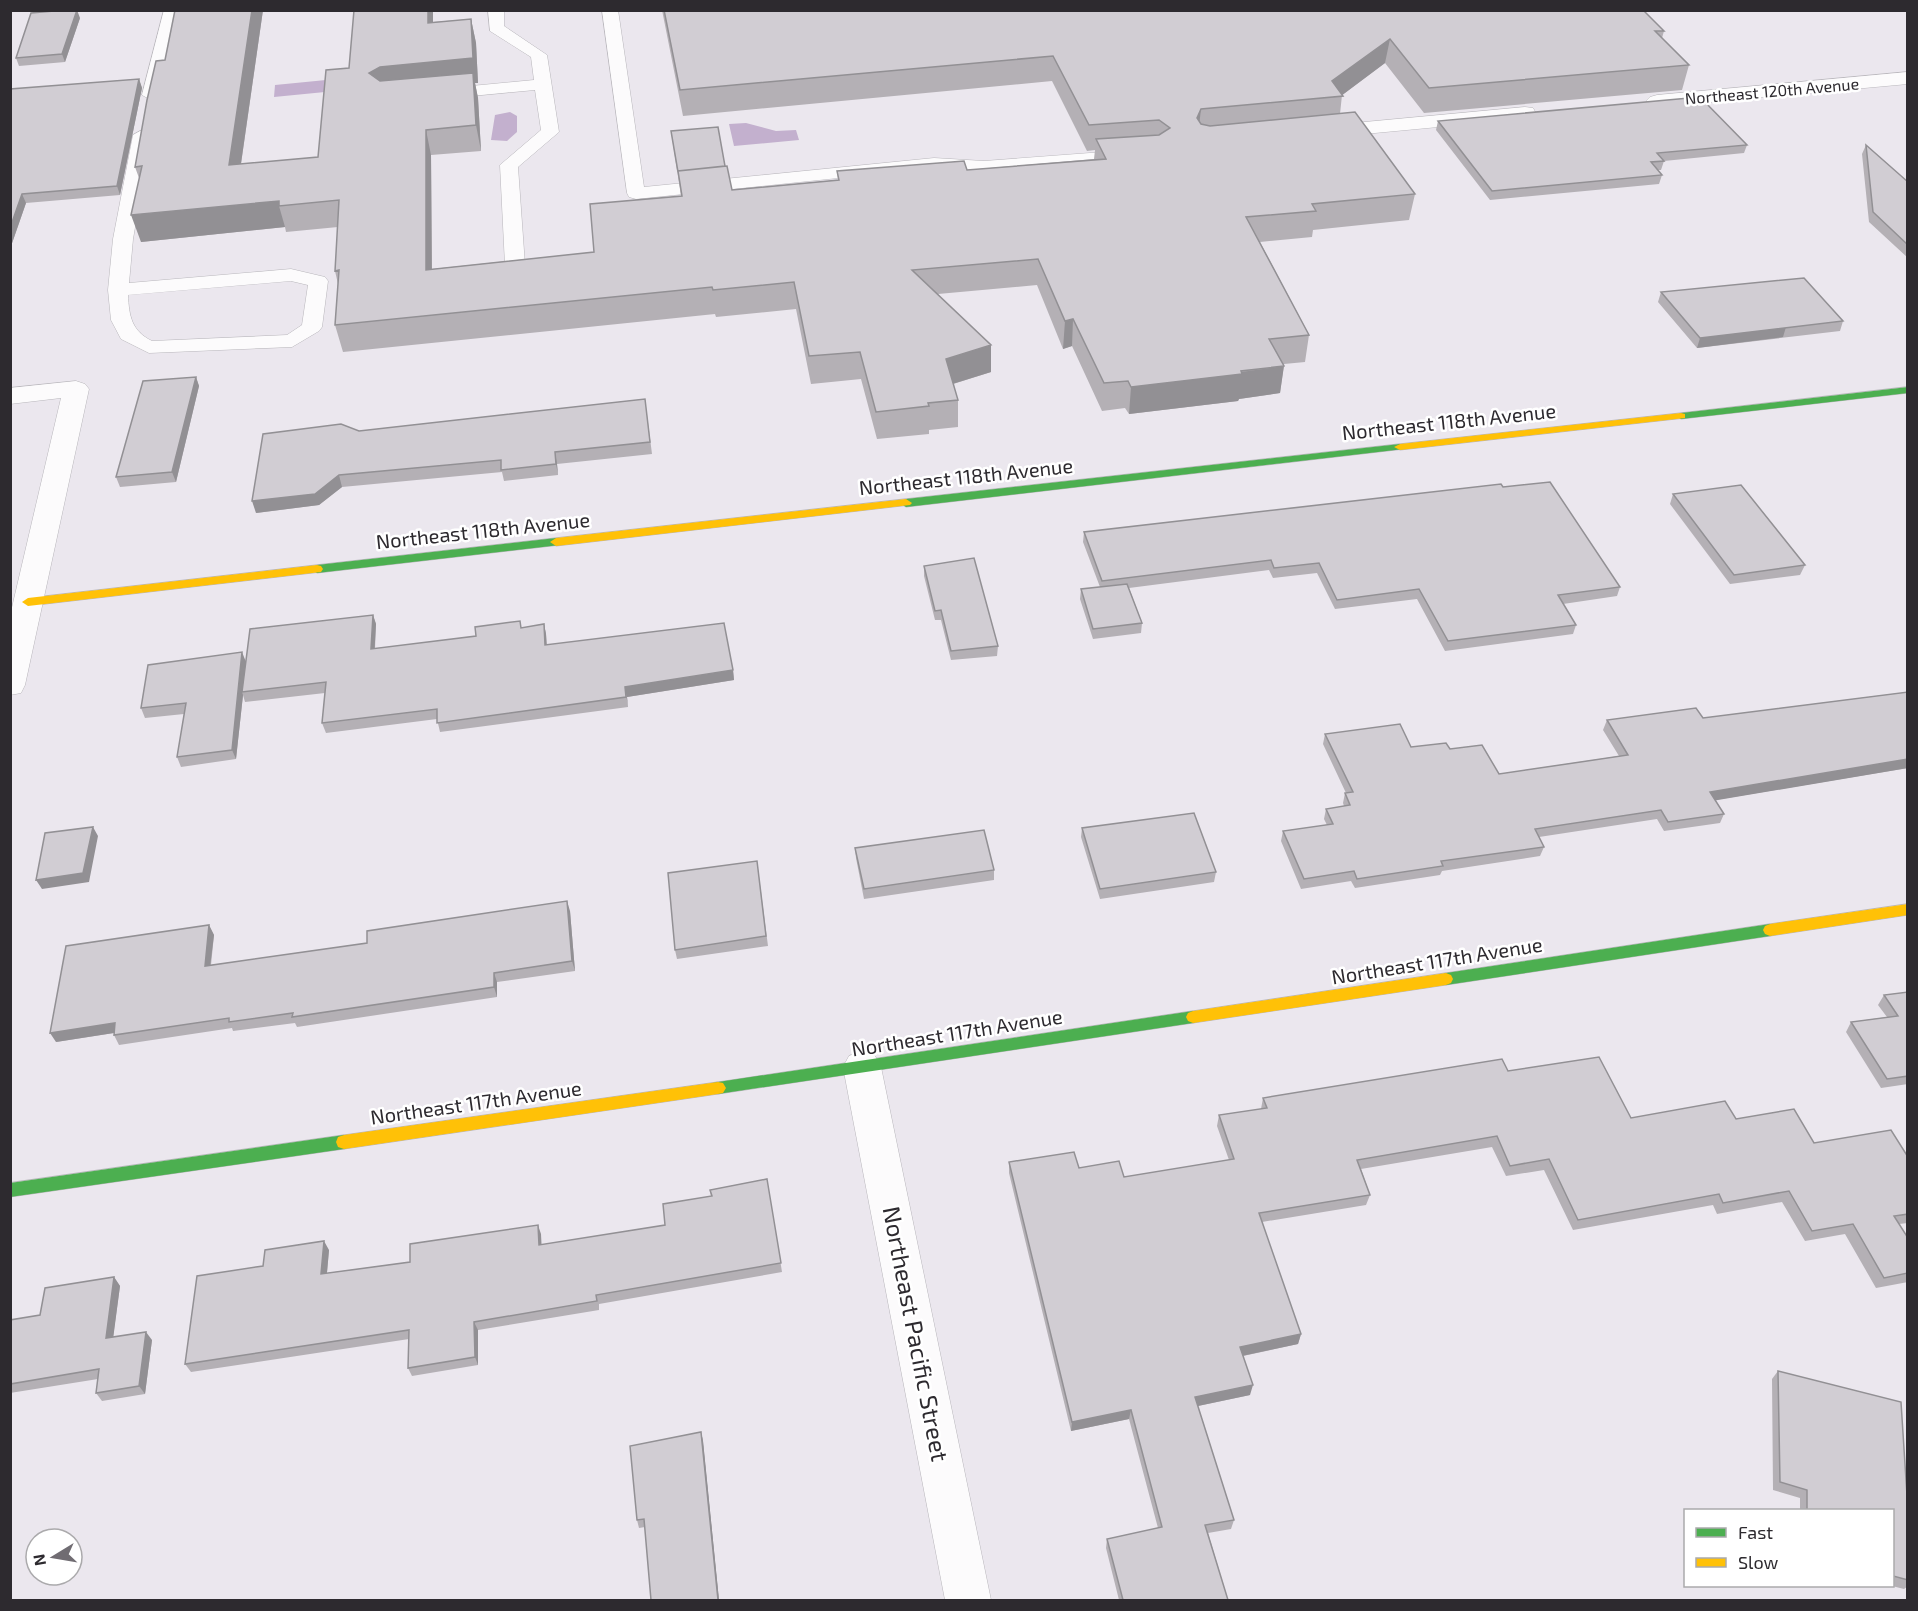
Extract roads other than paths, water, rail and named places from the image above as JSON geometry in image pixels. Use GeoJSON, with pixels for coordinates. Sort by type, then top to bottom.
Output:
{"type":"FeatureCollection","features":[{"type":"Feature","properties":{"kind":"street","name":"Northeast 120th Avenue"},"geometry":{"type":"LineString","coordinates":[[1632,103],[1908,78]]}},
{"type":"Feature","properties":{"kind":"street"},"geometry":{"type":"LineString","coordinates":[[1301,134],[1549,111]]}},
{"type":"Feature","properties":{"kind":"street"},"geometry":{"type":"LineString","coordinates":[[10,396],[76,389],[10,685]]}},
{"type":"Feature","properties":{"kind":"street","name":"Northeast 118th Avenue"},"geometry":{"type":"LineString","coordinates":[[28,602],[1908,390]]}},
{"type":"Feature","properties":{"kind":"street","name":"Northeast 117th Avenue"},"geometry":{"type":"LineString","coordinates":[[10,1190],[862,1067],[1908,909]]}},
{"type":"Feature","properties":{"kind":"street","name":"Northeast Pacific Street"},"geometry":{"type":"LineString","coordinates":[[862,1067],[968,1600]]}},
{"type":"Feature","properties":{"kind":"lane"},"geometry":{"type":"LineString","coordinates":[[118,291],[291,275],[318,281],[312,327],[292,341],[148,347],[128,335],[119,315],[117,282],[144,125],[172,10]]}},
{"type":"Feature","properties":{"kind":"lane"},"geometry":{"type":"LineString","coordinates":[[496,10],[496,28],[539,55],[550,132],[509,165],[515,265]]}},
{"type":"Feature","properties":{"kind":"lane"},"geometry":{"type":"LineString","coordinates":[[610,10],[636,193],[934,163],[984,166],[1146,154]]}},
{"type":"Feature","properties":{"kind":"lane"},"geometry":{"type":"LineString","coordinates":[[419,96],[543,84]]}}]}
